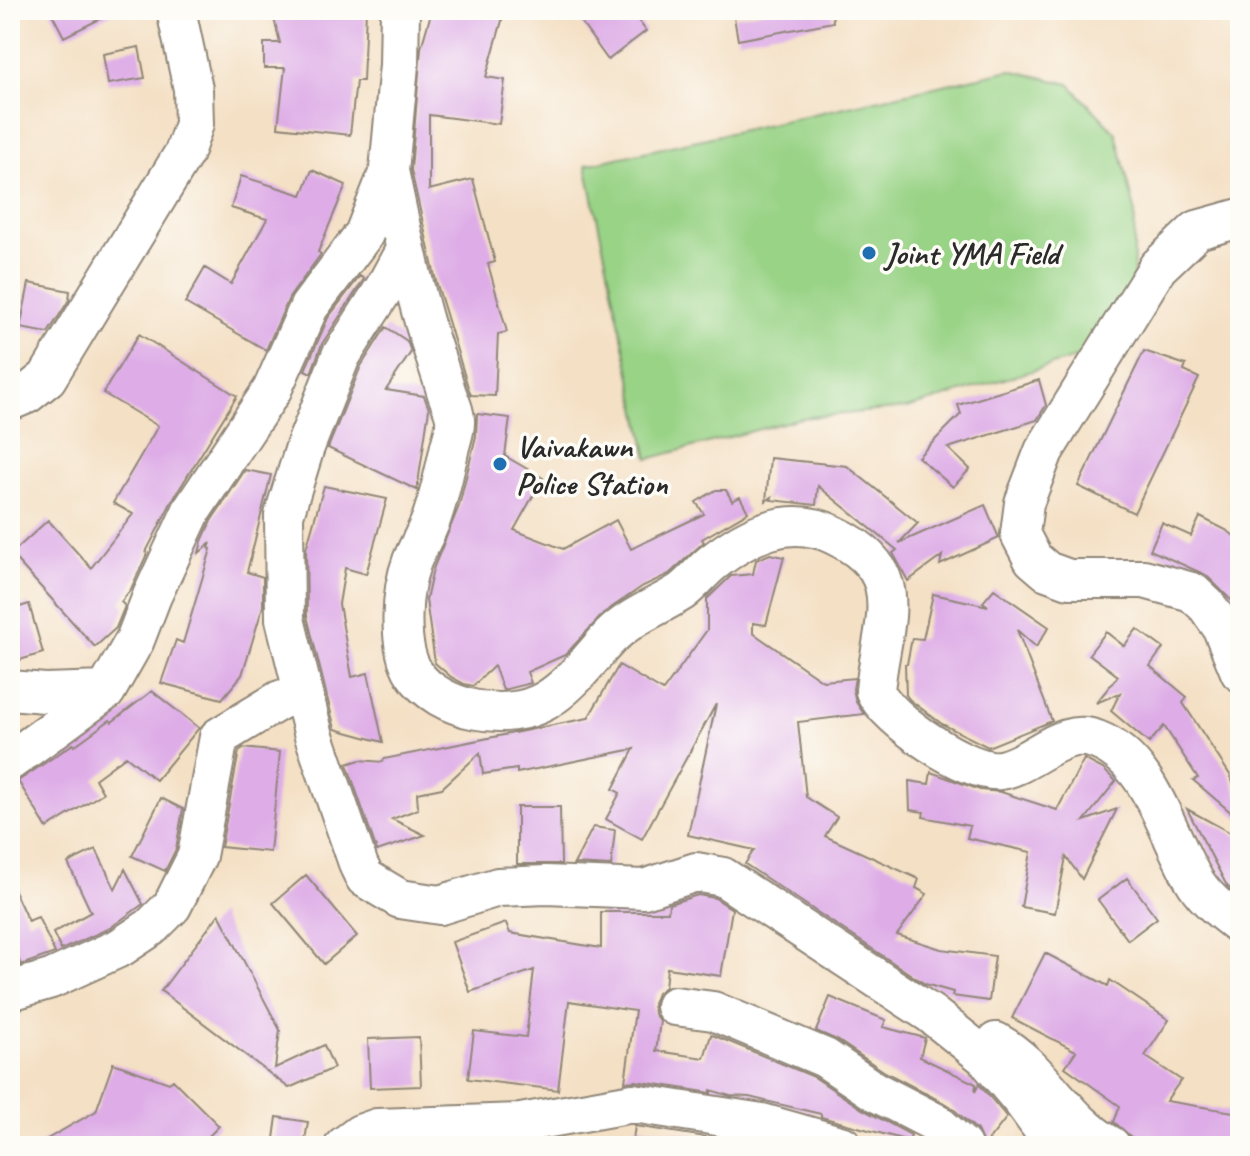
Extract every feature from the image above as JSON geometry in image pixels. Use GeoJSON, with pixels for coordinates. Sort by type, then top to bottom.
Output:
{"type":"FeatureCollection","features":[{"type":"Feature","properties":{"kind":"street"},"geometry":{"type":"LineString","coordinates":[[10,401],[27,394],[47,378],[184,153],[194,124],[193,89],[176,10]]}},
{"type":"Feature","properties":{"kind":"street"},"geometry":{"type":"LineString","coordinates":[[10,761],[106,691],[135,640],[192,510],[272,390],[309,307],[364,234],[389,171],[399,65],[400,10]]}},
{"type":"Feature","properties":{"kind":"street"},"geometry":{"type":"LineString","coordinates":[[389,171],[424,323],[456,421],[432,516],[411,563],[404,609],[404,647],[414,672],[429,689],[485,713],[517,711],[545,701],[565,686],[633,617],[682,591],[713,562],[759,532],[781,525],[804,526],[832,533],[874,564],[884,581],[888,601],[875,691],[888,710],[943,750],[989,771],[1011,767],[1071,737],[1093,738],[1112,747],[1139,775],[1196,883],[1215,905],[1240,925]]}},
{"type":"Feature","properties":{"kind":"street"},"geometry":{"type":"LineString","coordinates":[[1240,218],[1197,230],[1158,267],[1044,451],[1024,503],[1020,534],[1033,559],[1047,571],[1069,579],[1144,579],[1192,592],[1221,626],[1240,672]]}},
{"type":"Feature","properties":{"kind":"street"},"geometry":{"type":"LineString","coordinates":[[405,250],[341,356],[305,447],[284,515],[285,619],[314,736],[365,878],[400,899],[440,905],[498,887],[644,889],[696,872],[709,873],[736,884],[931,1014],[985,1057],[1055,1146]]}},
{"type":"Feature","properties":{"kind":"street"},"geometry":{"type":"LineString","coordinates":[[10,690],[45,693],[106,691]]}},
{"type":"Feature","properties":{"kind":"street"},"geometry":{"type":"LineString","coordinates":[[10,991],[51,979],[121,947],[151,927],[172,906],[197,856],[219,737],[280,700],[302,694]]}},
{"type":"Feature","properties":{"kind":"street"},"geometry":{"type":"LineString","coordinates":[[675,1006],[713,1011],[825,1058],[874,1091],[936,1123],[962,1146]]}},
{"type":"Feature","properties":{"kind":"street"},"geometry":{"type":"LineString","coordinates":[[931,1014],[974,1031],[1011,1051],[1074,1117],[1111,1146]]}},
{"type":"Feature","properties":{"kind":"street"},"geometry":{"type":"LineString","coordinates":[[344,1146],[360,1134],[377,1128],[521,1123],[633,1103],[762,1123],[843,1146]]}},
{"type":"Feature","properties":{"kind":"green space","name":"Joint YMA Field"},"geometry":{"type":"Polygon","coordinates":[[[1010,70],[1069,84],[1116,133],[1135,210],[1133,296],[1089,354],[907,408],[801,418],[648,459],[586,165],[1010,70]]]}},
{"type":"Feature","properties":{"kind":"building"},"geometry":{"type":"Polygon","coordinates":[[[50,10],[118,10],[64,37],[50,10]]]}},
{"type":"Feature","properties":{"kind":"building"},"geometry":{"type":"Polygon","coordinates":[[[272,10],[366,10],[363,81],[356,81],[350,135],[278,127],[285,68],[264,68],[264,43],[280,43],[272,10]]]}},
{"type":"Feature","properties":{"kind":"building"},"geometry":{"type":"Polygon","coordinates":[[[432,10],[505,10],[486,77],[505,80],[499,124],[429,115],[429,190],[473,179],[495,262],[488,264],[507,332],[498,334],[495,396],[471,395],[468,387],[436,281],[411,170],[421,48],[432,10]]]}},
{"type":"Feature","properties":{"kind":"building"},"geometry":{"type":"Polygon","coordinates":[[[572,10],[631,10],[646,31],[608,60],[572,10]]]}},
{"type":"Feature","properties":{"kind":"building"},"geometry":{"type":"Polygon","coordinates":[[[769,10],[832,10],[833,22],[738,40],[734,17],[769,10]]]}},
{"type":"Feature","properties":{"kind":"building"},"geometry":{"type":"Polygon","coordinates":[[[139,47],[145,78],[108,84],[103,54],[139,47]]]}},
{"type":"Feature","properties":{"kind":"building"},"geometry":{"type":"Polygon","coordinates":[[[312,170],[346,185],[318,252],[321,254],[289,298],[266,350],[185,303],[205,268],[231,284],[267,219],[231,208],[241,176],[302,195],[312,170]]]}},
{"type":"Feature","properties":{"kind":"building"},"geometry":{"type":"Polygon","coordinates":[[[360,276],[364,279],[322,344],[311,373],[305,370],[328,318],[360,276]]]}},
{"type":"Feature","properties":{"kind":"building"},"geometry":{"type":"Polygon","coordinates":[[[29,283],[70,291],[69,300],[48,333],[20,328],[29,283]]]}},
{"type":"Feature","properties":{"kind":"building"},"geometry":{"type":"Polygon","coordinates":[[[386,327],[407,341],[411,352],[386,390],[424,396],[429,409],[417,490],[328,448],[361,366],[386,327]]]}},
{"type":"Feature","properties":{"kind":"building"},"geometry":{"type":"Polygon","coordinates":[[[139,334],[237,396],[172,501],[131,589],[121,602],[125,606],[116,628],[95,647],[11,554],[48,520],[91,568],[133,514],[113,503],[158,426],[103,393],[139,334]]]}},
{"type":"Feature","properties":{"kind":"building"},"geometry":{"type":"Polygon","coordinates":[[[1144,351],[1186,365],[1184,371],[1199,378],[1134,513],[1078,486],[1144,351]]]}},
{"type":"Feature","properties":{"kind":"building"},"geometry":{"type":"Polygon","coordinates":[[[1039,380],[1046,405],[1037,420],[948,448],[970,469],[953,487],[918,457],[961,414],[958,405],[1039,380]]]}},
{"type":"Feature","properties":{"kind":"building"},"geometry":{"type":"Polygon","coordinates":[[[477,414],[510,418],[505,456],[543,478],[514,530],[563,549],[616,520],[631,549],[704,514],[696,502],[716,490],[726,490],[732,501],[740,497],[748,512],[702,539],[704,542],[669,574],[643,586],[605,612],[565,655],[527,672],[531,683],[503,690],[494,666],[473,686],[464,684],[435,663],[426,600],[433,569],[459,506],[476,436],[477,414]]]}},
{"type":"Feature","properties":{"kind":"building"},"geometry":{"type":"Polygon","coordinates":[[[770,458],[847,466],[918,523],[899,543],[985,505],[999,538],[940,565],[942,556],[908,581],[893,553],[897,550],[818,486],[816,505],[771,500],[772,497],[766,501],[770,458]]]}},
{"type":"Feature","properties":{"kind":"building"},"geometry":{"type":"Polygon","coordinates":[[[245,470],[271,475],[247,572],[263,577],[263,606],[242,675],[222,699],[161,683],[176,640],[183,643],[211,549],[211,543],[199,553],[202,541],[211,521],[245,470]]]}},
{"type":"Feature","properties":{"kind":"building"},"geometry":{"type":"Polygon","coordinates":[[[324,486],[387,499],[366,574],[345,568],[339,604],[352,677],[368,673],[383,742],[335,729],[307,616],[306,549],[324,486]]]}},
{"type":"Feature","properties":{"kind":"building"},"geometry":{"type":"Polygon","coordinates":[[[1200,517],[1228,531],[1240,541],[1240,609],[1206,575],[1150,550],[1162,523],[1191,536],[1200,517]]]}},
{"type":"Feature","properties":{"kind":"building"},"geometry":{"type":"Polygon","coordinates":[[[770,554],[784,557],[766,625],[753,623],[753,633],[823,681],[855,678],[853,689],[856,702],[864,714],[798,722],[806,797],[837,817],[825,836],[919,879],[916,888],[927,894],[897,935],[941,949],[995,956],[989,1001],[952,996],[953,992],[925,984],[745,864],[754,850],[688,835],[716,704],[642,839],[606,819],[620,793],[613,789],[634,749],[517,773],[517,769],[483,774],[480,753],[442,788],[417,793],[418,809],[392,819],[425,835],[377,851],[347,764],[360,760],[383,762],[384,759],[588,718],[619,665],[663,691],[707,630],[707,599],[731,576],[753,574],[756,560],[770,554]]]}},
{"type":"Feature","properties":{"kind":"building"},"geometry":{"type":"Polygon","coordinates":[[[994,589],[1049,627],[1036,647],[1017,630],[1052,721],[988,747],[942,724],[910,700],[906,695],[905,664],[912,638],[923,639],[933,594],[988,606],[983,602],[994,589]]]}},
{"type":"Feature","properties":{"kind":"building"},"geometry":{"type":"Polygon","coordinates":[[[29,604],[43,653],[10,663],[10,610],[29,604]]]}},
{"type":"Feature","properties":{"kind":"building"},"geometry":{"type":"Polygon","coordinates":[[[1137,629],[1163,648],[1150,666],[1187,697],[1183,703],[1230,775],[1240,801],[1240,820],[1193,780],[1198,778],[1164,726],[1149,743],[1111,711],[1120,693],[1096,703],[1118,676],[1089,654],[1106,632],[1124,646],[1137,629]]]}},
{"type":"Feature","properties":{"kind":"building"},"geometry":{"type":"Polygon","coordinates":[[[152,691],[199,728],[156,780],[126,756],[95,779],[103,793],[47,828],[18,781],[110,720],[112,722],[152,691]]]}},
{"type":"Feature","properties":{"kind":"building"},"geometry":{"type":"Polygon","coordinates":[[[243,748],[280,752],[270,852],[221,847],[239,751],[243,748]]]}},
{"type":"Feature","properties":{"kind":"building"},"geometry":{"type":"Polygon","coordinates":[[[1084,759],[1103,769],[1116,781],[1084,821],[1117,809],[1082,879],[1066,857],[1055,913],[1021,907],[1031,852],[967,838],[970,826],[923,817],[924,812],[910,810],[909,781],[929,784],[931,772],[980,790],[1001,792],[1057,810],[1084,759]]]}},
{"type":"Feature","properties":{"kind":"building"},"geometry":{"type":"Polygon","coordinates":[[[161,798],[183,809],[176,849],[165,871],[132,856],[161,798]]]}},
{"type":"Feature","properties":{"kind":"building"},"geometry":{"type":"Polygon","coordinates":[[[517,807],[560,807],[561,864],[517,864],[517,807]]]}},
{"type":"Feature","properties":{"kind":"building"},"geometry":{"type":"Polygon","coordinates":[[[1187,809],[1240,838],[1240,897],[1227,886],[1187,809]]]}},
{"type":"Feature","properties":{"kind":"building"},"geometry":{"type":"Polygon","coordinates":[[[593,827],[615,830],[611,866],[574,864],[593,827]]]}},
{"type":"Feature","properties":{"kind":"building"},"geometry":{"type":"Polygon","coordinates":[[[96,849],[115,889],[125,869],[143,904],[110,928],[61,950],[53,933],[91,912],[68,863],[96,849]]]}},
{"type":"Feature","properties":{"kind":"building"},"geometry":{"type":"Polygon","coordinates":[[[306,875],[357,936],[324,964],[273,903],[306,875]]]}},
{"type":"Feature","properties":{"kind":"building"},"geometry":{"type":"Polygon","coordinates":[[[1127,878],[1157,918],[1128,940],[1098,900],[1127,878]]]}},
{"type":"Feature","properties":{"kind":"building"},"geometry":{"type":"Polygon","coordinates":[[[10,882],[28,921],[38,917],[55,953],[21,965],[10,940],[10,882]]]}},
{"type":"Feature","properties":{"kind":"building"},"geometry":{"type":"Polygon","coordinates":[[[698,895],[715,898],[732,909],[721,976],[667,968],[665,987],[657,993],[653,1004],[654,1014],[660,1021],[656,1051],[704,1058],[711,1035],[715,1036],[814,1077],[862,1109],[911,1135],[909,1141],[821,1117],[821,1114],[749,1097],[625,1082],[635,1011],[569,1001],[558,1090],[468,1079],[474,1031],[526,1037],[534,970],[470,992],[452,942],[506,923],[510,933],[601,948],[601,912],[668,912],[669,904],[698,895]]]}},
{"type":"Feature","properties":{"kind":"building"},"geometry":{"type":"Polygon","coordinates":[[[219,914],[280,1030],[275,1068],[324,1045],[334,1068],[289,1088],[161,991],[219,914]]]}},
{"type":"Feature","properties":{"kind":"building"},"geometry":{"type":"Polygon","coordinates":[[[1045,953],[1108,986],[1110,980],[1169,1020],[1145,1056],[1181,1080],[1166,1101],[1240,1113],[1240,1146],[1159,1146],[1131,1137],[1114,1122],[1120,1106],[1065,1067],[1076,1051],[1012,1018],[1045,953]]]}},
{"type":"Feature","properties":{"kind":"building"},"geometry":{"type":"Polygon","coordinates":[[[830,997],[886,1020],[883,1027],[925,1038],[920,1057],[976,1084],[975,1092],[979,1084],[1007,1117],[984,1146],[977,1130],[950,1106],[885,1072],[837,1040],[816,1031],[830,997]]]}},
{"type":"Feature","properties":{"kind":"building"},"geometry":{"type":"Polygon","coordinates":[[[419,1037],[421,1086],[370,1088],[368,1039],[419,1037]]]}},
{"type":"Feature","properties":{"kind":"building"},"geometry":{"type":"Polygon","coordinates":[[[113,1063],[169,1083],[173,1080],[219,1126],[199,1146],[35,1146],[96,1111],[113,1063]]]}},
{"type":"Feature","properties":{"kind":"building"},"geometry":{"type":"Polygon","coordinates":[[[277,1117],[308,1122],[304,1146],[273,1146],[277,1117]]]}},
{"type":"Feature","properties":{"kind":"building"},"geometry":{"type":"Polygon","coordinates":[[[635,1126],[706,1137],[705,1146],[632,1146],[635,1126]]]}},
{"type":"Feature","properties":{"kind":"place","name":"Joint YMA Field"},"geometry":{"type":"Point","coordinates":[869,253]}},
{"type":"Feature","properties":{"kind":"place","name":"Vaivakawn Police Station"},"geometry":{"type":"Point","coordinates":[500,464]}}]}
